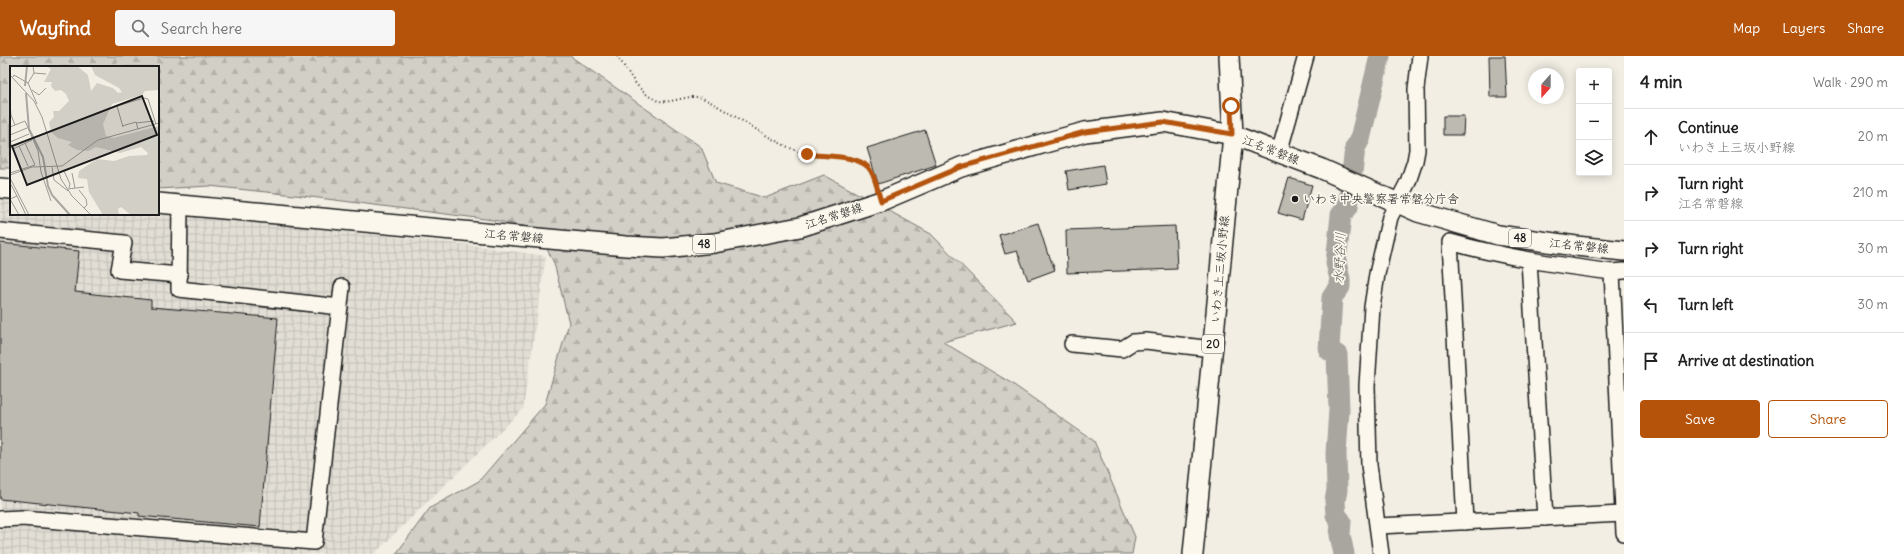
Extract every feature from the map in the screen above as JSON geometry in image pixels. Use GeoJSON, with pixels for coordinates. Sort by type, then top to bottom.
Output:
{"type":"FeatureCollection","features":[{"type":"Feature","properties":{"kind":"main road","name":"いわき上三坂小野線"},"geometry":{"type":"LineString","coordinates":[[1193,554],[1232,134],[1229,56]]}},
{"type":"Feature","properties":{"kind":"main road","name":"江名常磐線"},"geometry":{"type":"LineString","coordinates":[[159,202],[626,246],[663,248],[714,243],[800,227],[881,201],[961,167],[1085,132],[1163,122],[1232,134],[1322,170],[1418,212],[1498,235],[1576,246],[1624,250]]}},
{"type":"Feature","properties":{"kind":"main road"},"geometry":{"type":"LineString","coordinates":[[0,188],[10,189]]}},
{"type":"Feature","properties":{"kind":"street"},"geometry":{"type":"LineString","coordinates":[[1279,153],[1306,56]]}},
{"type":"Feature","properties":{"kind":"street"},"geometry":{"type":"LineString","coordinates":[[1382,554],[1369,464],[1367,386],[1372,307],[1377,274],[1390,217],[1408,182],[1415,161],[1417,150],[1416,89],[1420,56]]}},
{"type":"Feature","properties":{"kind":"street"},"geometry":{"type":"LineString","coordinates":[[180,204],[179,289],[340,307]]}},
{"type":"Feature","properties":{"kind":"street"},"geometry":{"type":"LineString","coordinates":[[0,231],[124,243],[119,270],[180,275]]}},
{"type":"Feature","properties":{"kind":"street"},"geometry":{"type":"LineString","coordinates":[[1465,522],[1450,242],[1488,253],[1530,261],[1618,272],[1624,533]]}},
{"type":"Feature","properties":{"kind":"street"},"geometry":{"type":"LineString","coordinates":[[1530,261],[1545,518]]}},
{"type":"Feature","properties":{"kind":"street"},"geometry":{"type":"LineString","coordinates":[[0,519],[22,518],[314,542],[342,288]]}},
{"type":"Feature","properties":{"kind":"street"},"geometry":{"type":"LineString","coordinates":[[1072,344],[1122,349],[1133,342],[1146,341],[1212,349]]}},
{"type":"Feature","properties":{"kind":"street"},"geometry":{"type":"LineString","coordinates":[[1378,526],[1623,514]]}},
{"type":"Feature","properties":{"kind":"path"},"geometry":{"type":"LineString","coordinates":[[617,56],[638,87],[657,101],[666,102],[685,97],[700,98],[807,154],[852,158],[859,161],[871,171],[881,201]]}},
{"type":"Feature","properties":{"kind":"shaded area"},"geometry":{"type":"Polygon","coordinates":[[[0,199],[10,200],[10,215],[159,215],[159,212],[471,245],[546,256],[523,409],[374,554],[0,554],[0,199]]]}},
{"type":"Feature","properties":{"kind":"green space"},"geometry":{"type":"Polygon","coordinates":[[[0,56],[570,56],[701,147],[716,183],[765,198],[824,175],[931,234],[1017,322],[943,342],[1011,383],[1094,441],[1135,537],[1132,554],[396,554],[430,508],[479,481],[545,404],[569,323],[554,263],[537,229],[493,220],[295,195],[209,186],[159,189],[159,66],[10,66],[10,168],[0,168],[0,56]]]}},
{"type":"Feature","properties":{"kind":"building"},"geometry":{"type":"Polygon","coordinates":[[[1489,56],[1505,56],[1507,97],[1490,97],[1489,56]]]}},
{"type":"Feature","properties":{"kind":"building"},"geometry":{"type":"Polygon","coordinates":[[[1443,116],[1464,116],[1463,135],[1443,135],[1443,116]]]}},
{"type":"Feature","properties":{"kind":"building"},"geometry":{"type":"Polygon","coordinates":[[[925,130],[936,165],[878,184],[867,148],[925,130]]]}},
{"type":"Feature","properties":{"kind":"building"},"geometry":{"type":"Polygon","coordinates":[[[1103,165],[1106,184],[1069,190],[1066,171],[1103,165]]]}},
{"type":"Feature","properties":{"kind":"building","name":"いわき中央警察署常磐分庁舎"},"geometry":{"type":"Polygon","coordinates":[[[1289,178],[1312,185],[1302,220],[1278,213],[1289,178]]]}},
{"type":"Feature","properties":{"kind":"building"},"geometry":{"type":"Polygon","coordinates":[[[1038,223],[1048,255],[1055,270],[1028,280],[1017,251],[1005,254],[999,235],[1038,223]]]}},
{"type":"Feature","properties":{"kind":"building"},"geometry":{"type":"Polygon","coordinates":[[[1175,226],[1177,269],[1067,273],[1066,230],[1175,226]]]}},
{"type":"Feature","properties":{"kind":"building"},"geometry":{"type":"Polygon","coordinates":[[[0,243],[79,251],[75,292],[151,300],[151,307],[278,318],[260,527],[139,516],[139,513],[0,499],[0,243]]]}},
{"type":"Feature","properties":{"kind":"waterway","name":"水野谷川"},"geometry":{"type":"LineString","coordinates":[[1344,554],[1340,535],[1341,521],[1336,515],[1335,501],[1337,490],[1336,453],[1339,410],[1337,355],[1329,350],[1332,297],[1340,287],[1340,279],[1336,263],[1341,215],[1348,207],[1355,148],[1360,139],[1380,56]]}},
{"type":"Feature","properties":{"kind":"place","name":"いわき中央警察署常磐分庁舎"},"geometry":{"type":"Point","coordinates":[1295,199]}},
{"type":"Feature","properties":{"kind":"route"},"geometry":{"type":"LineString","coordinates":[[807,154],[852,158],[859,161],[871,171],[881,201],[961,167],[1085,132],[1163,122],[1232,134],[1231,106]]}}]}
